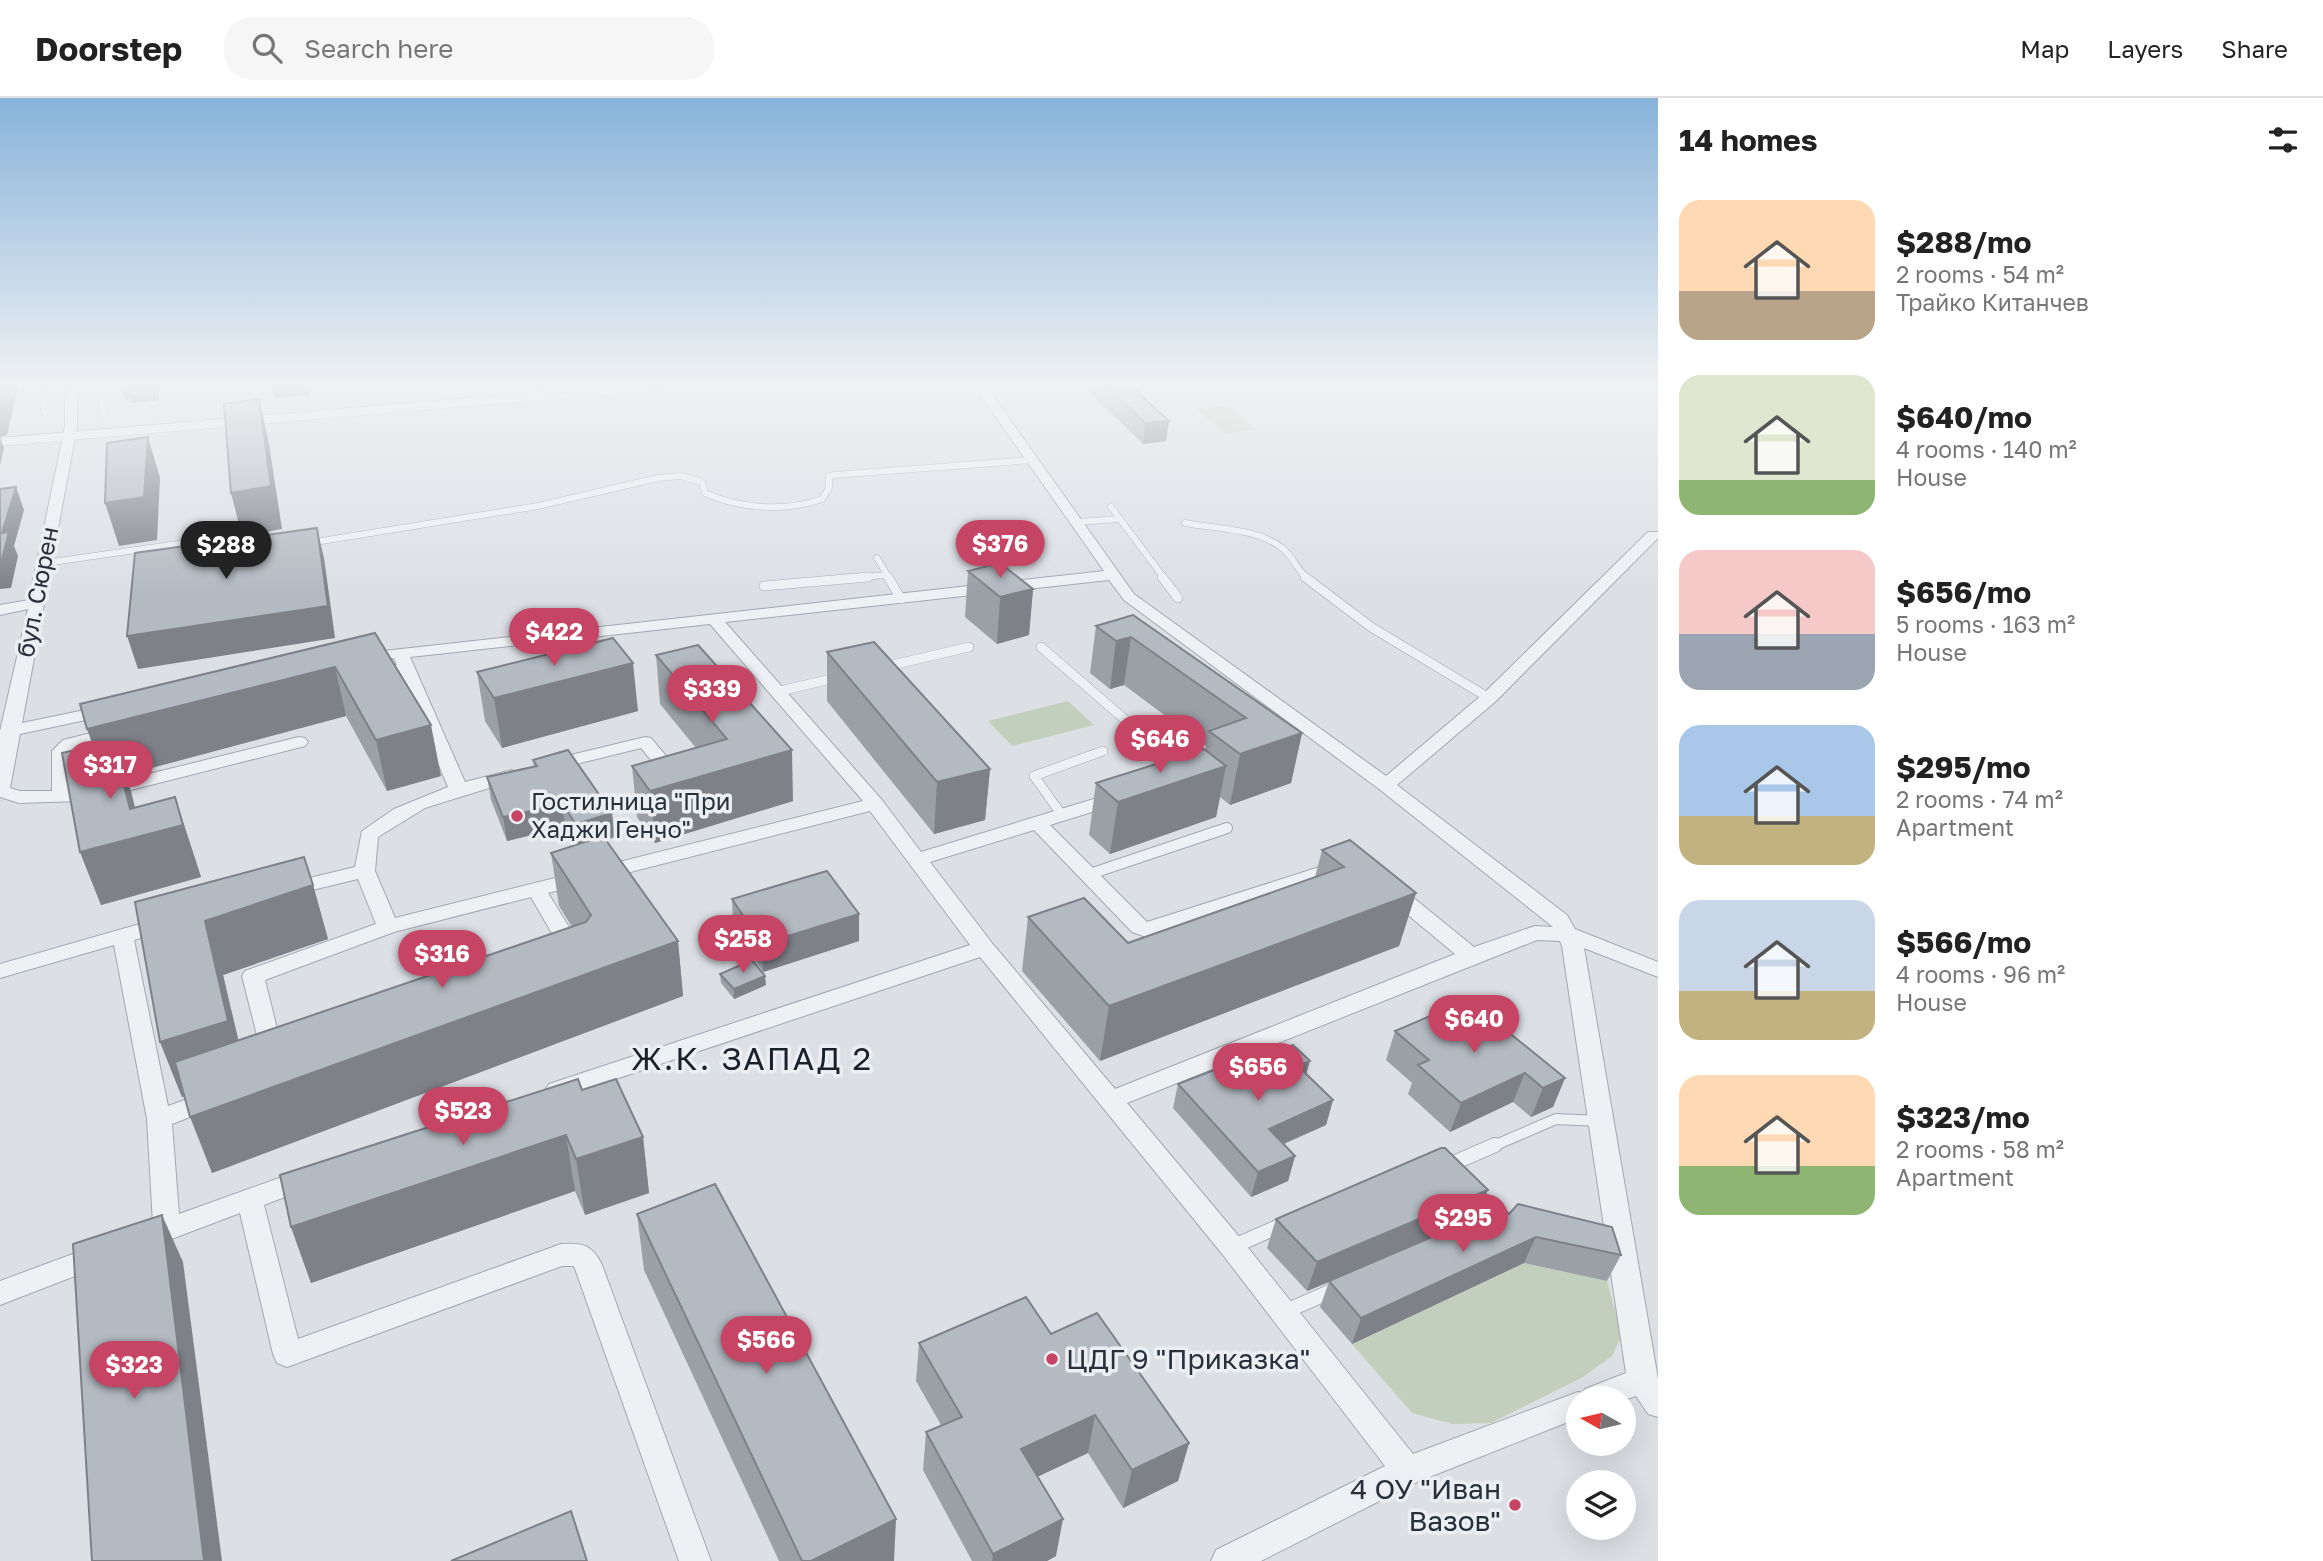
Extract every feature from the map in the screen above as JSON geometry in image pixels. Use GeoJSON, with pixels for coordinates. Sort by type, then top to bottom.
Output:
{"type":"FeatureCollection","features":[{"type":"Feature","properties":{"kind":"street","name":"бул. Сюрен"},"geometry":{"type":"LineString","coordinates":[[0,791],[9,731],[7,706],[37,603],[66,454]]}},
{"type":"Feature","properties":{"kind":"street"},"geometry":{"type":"LineString","coordinates":[[1029,454],[1112,575],[1148,614],[1386,785],[1548,909],[1568,934],[1573,946],[1600,1121],[1612,1233],[1650,1392]]}},
{"type":"Feature","properties":{"kind":"street"},"geometry":{"type":"LineString","coordinates":[[1386,785],[1489,698],[1653,535]]}},
{"type":"Feature","properties":{"kind":"street"},"geometry":{"type":"LineString","coordinates":[[350,660],[404,660],[713,618],[1112,575]]}},
{"type":"Feature","properties":{"kind":"street"},"geometry":{"type":"LineString","coordinates":[[0,610],[37,603]]}},
{"type":"Feature","properties":{"kind":"street"},"geometry":{"type":"LineString","coordinates":[[713,618],[875,804],[984,948],[1232,1247],[1407,1471]]}},
{"type":"Feature","properties":{"kind":"street"},"geometry":{"type":"LineString","coordinates":[[361,677],[404,660]]}},
{"type":"Feature","properties":{"kind":"street"},"geometry":{"type":"LineString","coordinates":[[404,660],[458,788]]}},
{"type":"Feature","properties":{"kind":"street"},"geometry":{"type":"LineString","coordinates":[[9,731],[125,707]]}},
{"type":"Feature","properties":{"kind":"street"},"geometry":{"type":"LineString","coordinates":[[64,798],[61,791],[61,751],[80,740],[133,728]]}},
{"type":"Feature","properties":{"kind":"street"},"geometry":{"type":"LineString","coordinates":[[0,791],[19,797],[64,798],[299,742]]}},
{"type":"Feature","properties":{"kind":"street"},"geometry":{"type":"LineString","coordinates":[[388,927],[365,871],[369,835],[392,815],[458,788],[645,742],[680,785]]}},
{"type":"Feature","properties":{"kind":"street"},"geometry":{"type":"LineString","coordinates":[[916,860],[1140,790]]}},
{"type":"Feature","properties":{"kind":"street"},"geometry":{"type":"LineString","coordinates":[[277,1077],[253,976],[388,927],[875,804]]}},
{"type":"Feature","properties":{"kind":"street"},"geometry":{"type":"LineString","coordinates":[[1038,822],[1087,875],[1139,927],[1146,930],[1357,861]]}},
{"type":"Feature","properties":{"kind":"street"},"geometry":{"type":"LineString","coordinates":[[262,897],[365,871]]}},
{"type":"Feature","properties":{"kind":"street"},"geometry":{"type":"LineString","coordinates":[[1378,878],[1471,956]]}},
{"type":"Feature","properties":{"kind":"street"},"geometry":{"type":"LineString","coordinates":[[537,891],[584,969],[571,974]]}},
{"type":"Feature","properties":{"kind":"street"},"geometry":{"type":"LineString","coordinates":[[0,971],[184,919]]}},
{"type":"Feature","properties":{"kind":"street"},"geometry":{"type":"LineString","coordinates":[[1111,1100],[1535,933],[1568,934],[1658,970]]}},
{"type":"Feature","properties":{"kind":"street"},"geometry":{"type":"LineString","coordinates":[[123,936],[159,1119],[167,1230]]}},
{"type":"Feature","properties":{"kind":"street"},"geometry":{"type":"LineString","coordinates":[[530,1099],[984,948]]}},
{"type":"Feature","properties":{"kind":"street"},"geometry":{"type":"LineString","coordinates":[[159,1119],[237,1091]]}},
{"type":"Feature","properties":{"kind":"street"},"geometry":{"type":"LineString","coordinates":[[0,1293],[327,1171]]}},
{"type":"Feature","properties":{"kind":"street"},"geometry":{"type":"LineString","coordinates":[[250,1199],[287,1354],[561,1255],[581,1254],[589,1265],[695,1561]]}},
{"type":"Feature","properties":{"kind":"street"},"geometry":{"type":"LineString","coordinates":[[1227,1561],[1407,1471],[1566,1410]]}},
{"type":"Feature","properties":{"kind":"lane"},"geometry":{"type":"LineString","coordinates":[[293,545],[542,507],[664,478],[696,479],[702,482],[705,493],[723,502],[798,505],[822,499],[829,488],[828,478],[834,475],[1033,460]]}},
{"type":"Feature","properties":{"kind":"lane"},"geometry":{"type":"LineString","coordinates":[[1111,508],[1178,598]]}},
{"type":"Feature","properties":{"kind":"lane"},"geometry":{"type":"LineString","coordinates":[[1078,522],[1119,519]]}},
{"type":"Feature","properties":{"kind":"lane"},"geometry":{"type":"LineString","coordinates":[[1185,523],[1265,539],[1283,548],[1303,576],[1335,600],[1402,646],[1489,698]]}},
{"type":"Feature","properties":{"kind":"lane"},"geometry":{"type":"LineString","coordinates":[[45,563],[227,537],[227,555],[240,553]]}},
{"type":"Feature","properties":{"kind":"lane"},"geometry":{"type":"LineString","coordinates":[[877,558],[901,599]]}},
{"type":"Feature","properties":{"kind":"lane"},"geometry":{"type":"LineString","coordinates":[[764,586],[887,575]]}},
{"type":"Feature","properties":{"kind":"lane"},"geometry":{"type":"LineString","coordinates":[[877,669],[969,647]]}},
{"type":"Feature","properties":{"kind":"lane"},"geometry":{"type":"LineString","coordinates":[[1041,647],[1184,771],[1175,778]]}},
{"type":"Feature","properties":{"kind":"lane"},"geometry":{"type":"LineString","coordinates":[[776,692],[852,674]]}},
{"type":"Feature","properties":{"kind":"lane"},"geometry":{"type":"LineString","coordinates":[[1062,815],[1034,776],[1103,751]]}},
{"type":"Feature","properties":{"kind":"lane"},"geometry":{"type":"LineString","coordinates":[[1087,875],[1227,828]]}},
{"type":"Feature","properties":{"kind":"lane"},"geometry":{"type":"LineString","coordinates":[[1436,1167],[1462,1161],[1556,1119],[1600,1121]]}},
{"type":"Feature","properties":{"kind":"lane"},"geometry":{"type":"LineString","coordinates":[[1232,1247],[1297,1218]]}},
{"type":"Feature","properties":{"kind":"lane"},"geometry":{"type":"LineString","coordinates":[[1283,1312],[1344,1286]]}},
{"type":"Feature","properties":{"kind":"green space"},"geometry":{"type":"Polygon","coordinates":[[[1068,701],[1094,725],[1012,746],[988,721],[1068,701]]]}},
{"type":"Feature","properties":{"kind":"green space"},"geometry":{"type":"Polygon","coordinates":[[[1524,1263],[1607,1281],[1622,1335],[1612,1356],[1583,1377],[1491,1423],[1452,1424],[1412,1413],[1352,1344],[1524,1263]]]}},
{"type":"Feature","properties":{"kind":"building"},"geometry":{"type":"Polygon","coordinates":[[[107,454],[147,454],[144,497],[105,503],[107,454]]]}},
{"type":"Feature","properties":{"kind":"building"},"geometry":{"type":"Polygon","coordinates":[[[228,454],[267,454],[271,486],[231,493],[228,454]]]}},
{"type":"Feature","properties":{"kind":"building"},"geometry":{"type":"Polygon","coordinates":[[[16,487],[2,533],[9,532],[0,564],[0,489],[16,487]]]}},
{"type":"Feature","properties":{"kind":"building"},"geometry":{"type":"Polygon","coordinates":[[[317,528],[328,606],[127,636],[135,553],[317,528]]]}},
{"type":"Feature","properties":{"kind":"building"},"geometry":{"type":"Polygon","coordinates":[[[1000,563],[1033,589],[1000,597],[968,571],[1000,563]]]}},
{"type":"Feature","properties":{"kind":"building"},"geometry":{"type":"Polygon","coordinates":[[[1133,615],[1302,733],[1240,754],[1209,731],[1246,718],[1131,637],[1116,641],[1096,626],[1133,615]]]}},
{"type":"Feature","properties":{"kind":"building"},"geometry":{"type":"Polygon","coordinates":[[[375,633],[431,725],[376,740],[335,667],[87,729],[80,704],[375,633]]]}},
{"type":"Feature","properties":{"kind":"building"},"geometry":{"type":"Polygon","coordinates":[[[613,638],[633,663],[494,698],[477,672],[613,638]]]}},
{"type":"Feature","properties":{"kind":"building"},"geometry":{"type":"Polygon","coordinates":[[[874,642],[990,769],[937,782],[827,652],[874,642]]]}},
{"type":"Feature","properties":{"kind":"building"},"geometry":{"type":"Polygon","coordinates":[[[698,645],[792,750],[650,791],[632,766],[727,739],[656,655],[698,645]]]}},
{"type":"Feature","properties":{"kind":"building"},"geometry":{"type":"Polygon","coordinates":[[[113,741],[130,809],[175,797],[183,825],[80,852],[62,753],[113,741]]]}},
{"type":"Feature","properties":{"kind":"building"},"geometry":{"type":"Polygon","coordinates":[[[1204,749],[1226,766],[1118,802],[1096,783],[1204,749]]]}},
{"type":"Feature","properties":{"kind":"building"},"geometry":{"type":"Polygon","coordinates":[[[568,750],[612,813],[576,824],[562,804],[503,817],[487,777],[537,766],[533,760],[568,750]]]}},
{"type":"Feature","properties":{"kind":"building"},"geometry":{"type":"Polygon","coordinates":[[[603,836],[678,941],[190,1117],[175,1062],[586,922],[591,915],[551,853],[603,836]]]}},
{"type":"Feature","properties":{"kind":"building"},"geometry":{"type":"Polygon","coordinates":[[[1350,840],[1416,893],[1109,1006],[1028,917],[1084,898],[1128,943],[1344,867],[1322,850],[1350,840]]]}},
{"type":"Feature","properties":{"kind":"building"},"geometry":{"type":"Polygon","coordinates":[[[304,857],[313,885],[205,921],[228,1021],[160,1042],[135,902],[304,857]]]}},
{"type":"Feature","properties":{"kind":"building"},"geometry":{"type":"Polygon","coordinates":[[[827,871],[859,914],[762,944],[732,899],[827,871]]]}},
{"type":"Feature","properties":{"kind":"building"},"geometry":{"type":"Polygon","coordinates":[[[752,960],[765,976],[734,989],[720,974],[752,960]]]}},
{"type":"Feature","properties":{"kind":"building"},"geometry":{"type":"Polygon","coordinates":[[[1481,1010],[1565,1078],[1543,1088],[1525,1073],[1461,1103],[1418,1065],[1429,1060],[1395,1031],[1442,1011],[1455,1022],[1481,1010]]]}},
{"type":"Feature","properties":{"kind":"building"},"geometry":{"type":"Polygon","coordinates":[[[1293,1045],[1310,1061],[1298,1066],[1333,1100],[1269,1129],[1295,1156],[1258,1172],[1178,1084],[1214,1070],[1219,1075],[1293,1045]]]}},
{"type":"Feature","properties":{"kind":"building"},"geometry":{"type":"Polygon","coordinates":[[[578,1079],[582,1090],[616,1079],[643,1137],[576,1159],[566,1135],[291,1227],[280,1175],[578,1079]]]}},
{"type":"Feature","properties":{"kind":"building"},"geometry":{"type":"Polygon","coordinates":[[[1445,1148],[1488,1190],[1317,1262],[1276,1219],[1445,1148]]]}},
{"type":"Feature","properties":{"kind":"building"},"geometry":{"type":"Polygon","coordinates":[[[715,1184],[896,1519],[811,1561],[802,1561],[637,1214],[715,1184]]]}},
{"type":"Feature","properties":{"kind":"building"},"geometry":{"type":"Polygon","coordinates":[[[1518,1204],[1612,1227],[1621,1255],[1536,1237],[1361,1318],[1329,1281],[1502,1207],[1509,1214],[1518,1204]]]}},
{"type":"Feature","properties":{"kind":"building"},"geometry":{"type":"Polygon","coordinates":[[[162,1215],[204,1561],[92,1561],[73,1244],[162,1215]]]}},
{"type":"Feature","properties":{"kind":"building"},"geometry":{"type":"Polygon","coordinates":[[[1026,1297],[1051,1334],[1097,1313],[1189,1443],[1132,1470],[1095,1415],[1021,1449],[1063,1519],[993,1554],[926,1432],[962,1417],[919,1343],[1026,1297]]]}},
{"type":"Feature","properties":{"kind":"building"},"geometry":{"type":"Polygon","coordinates":[[[571,1511],[587,1561],[451,1561],[571,1511]]]}},
{"type":"Feature","properties":{"kind":"place","name":"Гостилница \"При Хаджи Генчо\""},"geometry":{"type":"Point","coordinates":[517,816]}},
{"type":"Feature","properties":{"kind":"place","name":"ЦДГ 9 \"Приказка\""},"geometry":{"type":"Point","coordinates":[1052,1359]}},
{"type":"Feature","properties":{"kind":"place","name":"4 ОУ \"Иван Вазов\""},"geometry":{"type":"Point","coordinates":[1515,1505]}},
{"type":"Feature","properties":{"kind":"district","name":"Ж.К. ЗАПАД 2"},"geometry":{"type":"Point","coordinates":[752,1059]}}]}
